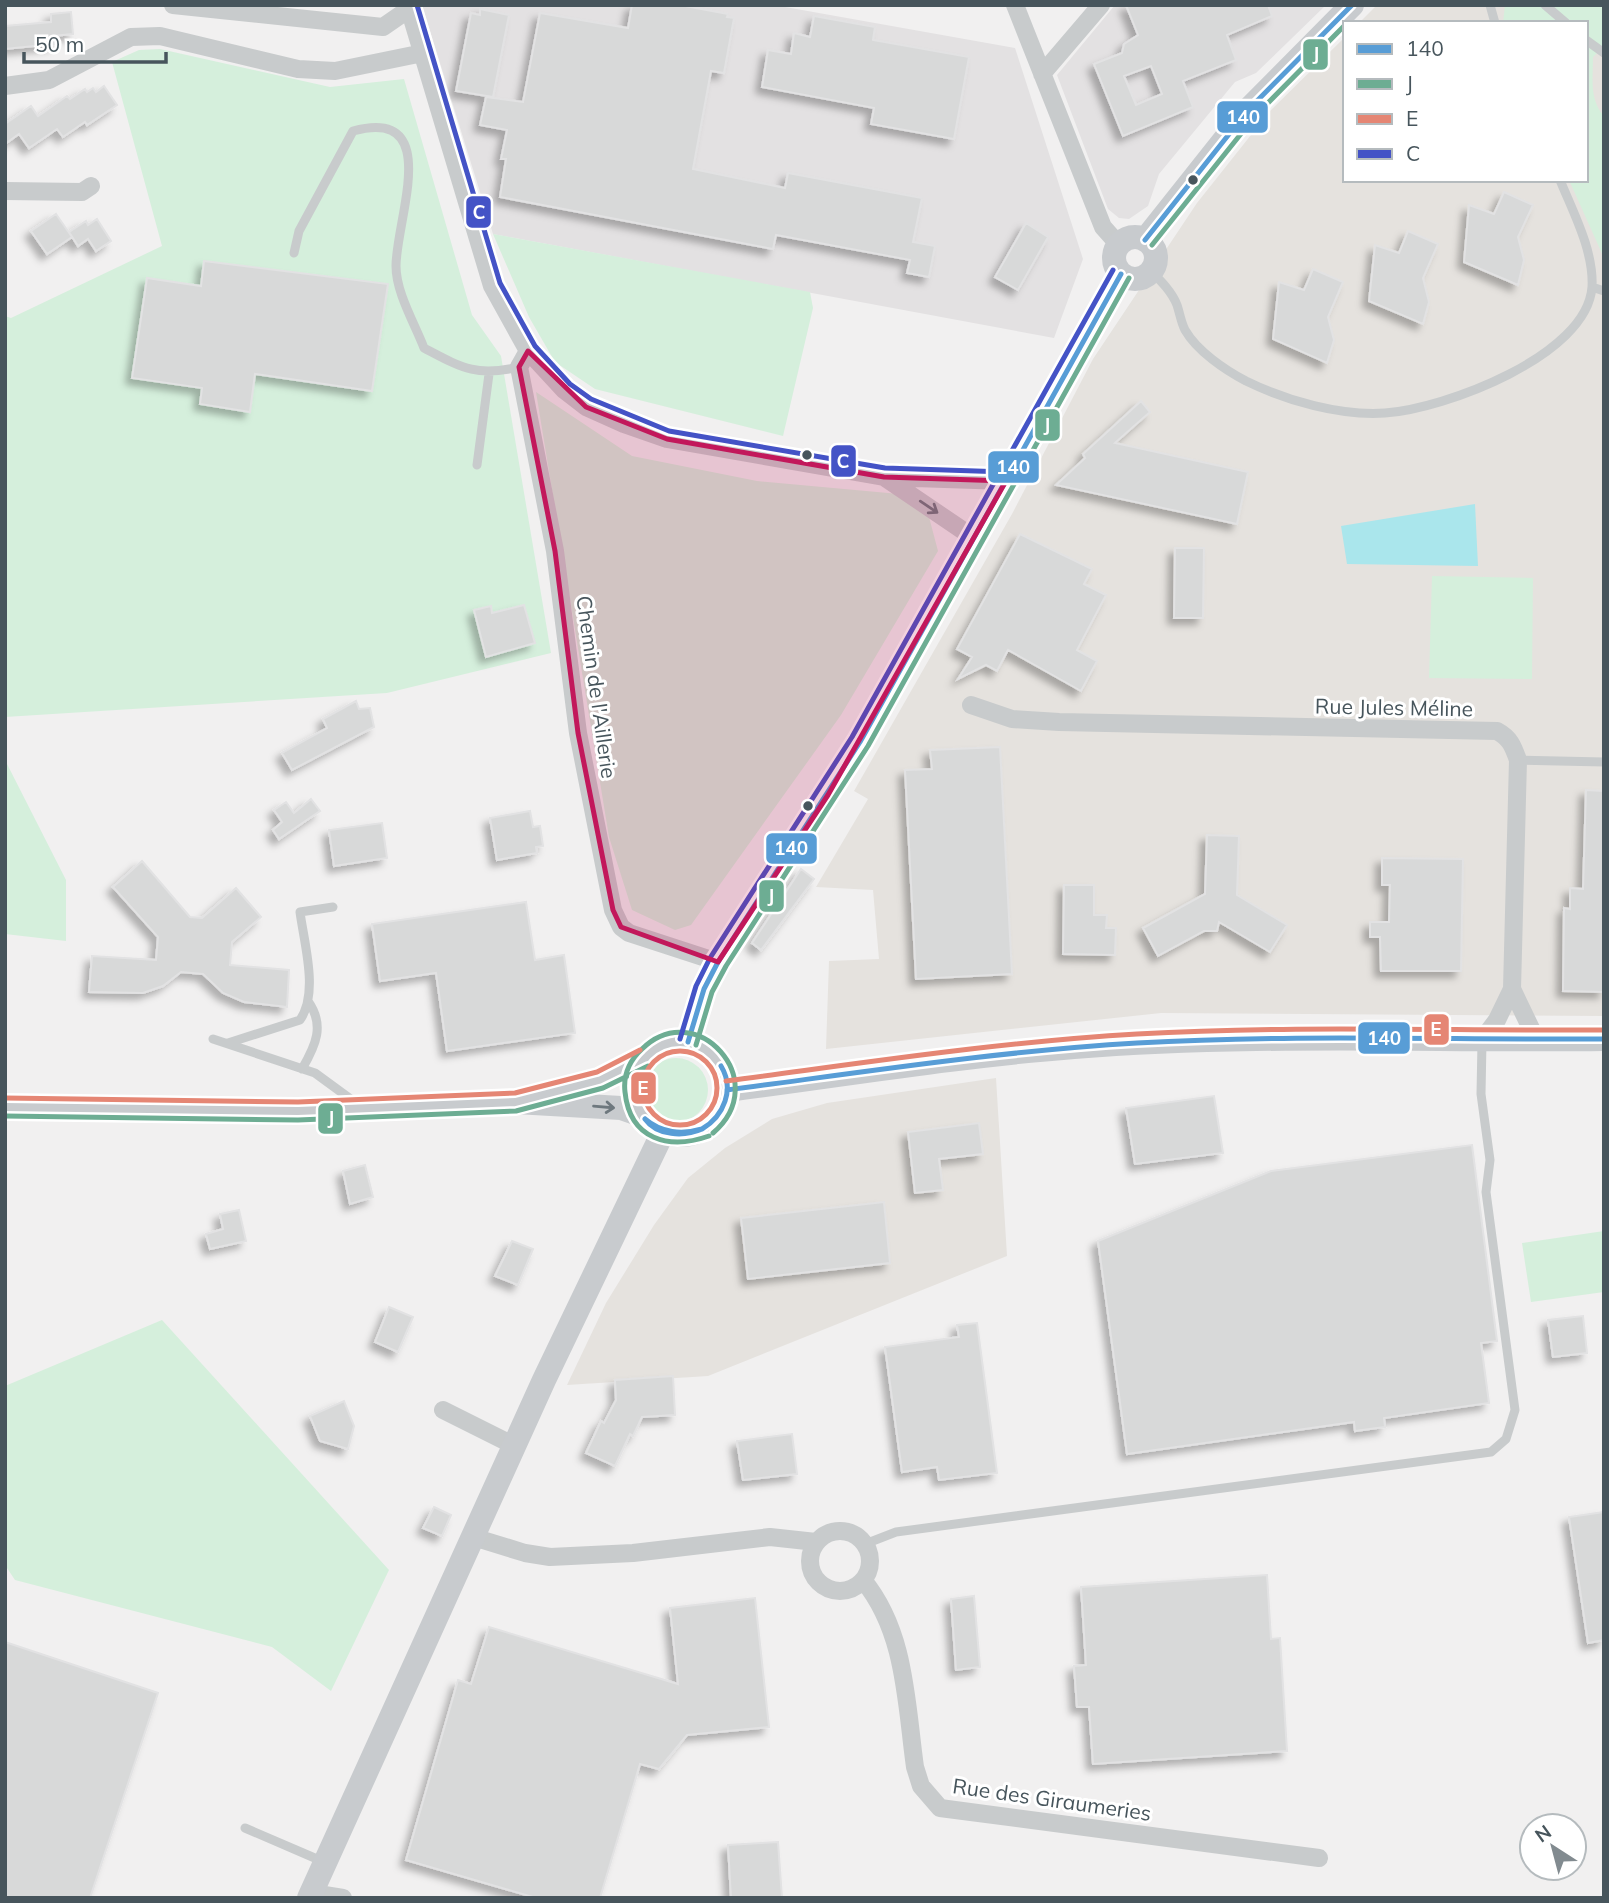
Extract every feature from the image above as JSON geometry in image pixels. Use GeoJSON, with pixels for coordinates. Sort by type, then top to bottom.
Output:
{"type":"FeatureCollection","features":[{"type":"Feature","properties":{"kind":"main road"},"geometry":{"type":"LineString","coordinates":[[1145,240],[1249,109],[1352,5]]}},
{"type":"Feature","properties":{"kind":"main road"},"geometry":{"type":"LineString","coordinates":[[1131,238],[1145,240],[1155,251],[1152,271],[1133,279],[1121,274],[1114,263],[1119,245],[1131,238]]}},
{"type":"Feature","properties":{"kind":"main road"},"geometry":{"type":"LineString","coordinates":[[688,1041],[704,989],[718,962],[828,795],[1121,274]]}},
{"type":"Feature","properties":{"kind":"main road"},"geometry":{"type":"LineString","coordinates":[[727,1090],[1076,1047],[1227,1041],[1604,1039]]}},
{"type":"Feature","properties":{"kind":"main road"},"geometry":{"type":"LineString","coordinates":[[5,1107],[364,1110],[516,1102],[621,1108],[641,1115],[663,1132],[678,1135],[706,1128],[717,1118],[727,1090],[721,1064],[712,1054],[688,1041],[657,1047],[644,1058],[600,1080],[516,1102]]}},
{"type":"Feature","properties":{"kind":"main road"},"geometry":{"type":"LineString","coordinates":[[641,1115],[635,1104],[634,1080],[644,1058]]}},
{"type":"Feature","properties":{"kind":"main road"},"geometry":{"type":"LineString","coordinates":[[311,1895],[473,1537],[663,1132]]}},
{"type":"Feature","properties":{"kind":"street"},"geometry":{"type":"LineString","coordinates":[[173,5],[383,27],[409,7],[492,286],[524,359],[586,407],[624,425],[667,439],[884,477],[1006,481]]}},
{"type":"Feature","properties":{"kind":"street"},"geometry":{"type":"LineString","coordinates":[[1015,5],[1103,227],[1119,245]]}},
{"type":"Feature","properties":{"kind":"street"},"geometry":{"type":"LineString","coordinates":[[1042,74],[1101,5]]}},
{"type":"Feature","properties":{"kind":"street"},"geometry":{"type":"LineString","coordinates":[[5,86],[49,80],[131,37],[160,36],[298,69],[335,71],[423,53]]}},
{"type":"Feature","properties":{"kind":"street"},"geometry":{"type":"LineString","coordinates":[[5,191],[82,192],[91,186]]}},
{"type":"Feature","properties":{"kind":"street","name":"Chemin de l'Aillerie"},"geometry":{"type":"LineString","coordinates":[[524,359],[555,551],[578,733],[613,910],[621,927],[629,933],[718,962]]}},
{"type":"Feature","properties":{"kind":"street"},"geometry":{"type":"LineString","coordinates":[[884,477],[974,538]]}},
{"type":"Feature","properties":{"kind":"street","name":"Rue Jules Méline"},"geometry":{"type":"LineString","coordinates":[[971,705],[1012,719],[1059,722],[1497,731],[1513,744],[1518,760]]}},
{"type":"Feature","properties":{"kind":"street"},"geometry":{"type":"LineString","coordinates":[[1482,1040],[1497,1020],[1512,989],[1518,760]]}},
{"type":"Feature","properties":{"kind":"street"},"geometry":{"type":"LineString","coordinates":[[1512,989],[1536,1039]]}},
{"type":"Feature","properties":{"kind":"street"},"geometry":{"type":"LineString","coordinates":[[443,1410],[515,1446]]}},
{"type":"Feature","properties":{"kind":"street"},"geometry":{"type":"LineString","coordinates":[[832,1531],[851,1532],[865,1544],[870,1562],[863,1580],[848,1590],[829,1589],[814,1577],[809,1559],[816,1542],[832,1531]]}},
{"type":"Feature","properties":{"kind":"street"},"geometry":{"type":"LineString","coordinates":[[473,1537],[525,1553],[550,1557],[633,1553],[770,1537],[816,1542]]}},
{"type":"Feature","properties":{"kind":"street","name":"Rue des Giraumeries"},"geometry":{"type":"LineString","coordinates":[[863,1580],[881,1601],[894,1629],[915,1767],[921,1786],[940,1808],[1319,1858]]}},
{"type":"Feature","properties":{"kind":"street"},"geometry":{"type":"LineString","coordinates":[[311,1895],[343,1898]]}},
{"type":"Feature","properties":{"kind":"lane"},"geometry":{"type":"LineString","coordinates":[[1545,5],[1564,21]]}},
{"type":"Feature","properties":{"kind":"lane"},"geometry":{"type":"LineString","coordinates":[[1588,41],[1604,53]]}},
{"type":"Feature","properties":{"kind":"lane"},"geometry":{"type":"LineString","coordinates":[[295,253],[299,231],[352,131],[373,125],[394,131],[406,142],[410,160],[396,268],[402,292],[425,348],[456,365],[489,374],[524,359]]}},
{"type":"Feature","properties":{"kind":"lane"},"geometry":{"type":"LineString","coordinates":[[1152,271],[1177,303],[1186,332],[1219,363],[1245,380],[1292,399],[1351,411],[1385,413],[1451,398],[1499,380],[1568,333],[1584,311],[1592,287],[1587,253],[1561,182]]}},
{"type":"Feature","properties":{"kind":"lane"},"geometry":{"type":"LineString","coordinates":[[1592,287],[1604,291]]}},
{"type":"Feature","properties":{"kind":"lane"},"geometry":{"type":"LineString","coordinates":[[477,465],[489,374]]}},
{"type":"Feature","properties":{"kind":"lane"},"geometry":{"type":"LineString","coordinates":[[1518,760],[1604,762]]}},
{"type":"Feature","properties":{"kind":"lane"},"geometry":{"type":"LineString","coordinates":[[228,1043],[300,1020],[308,1001],[309,988],[300,912],[333,907]]}},
{"type":"Feature","properties":{"kind":"lane"},"geometry":{"type":"LineString","coordinates":[[302,1069],[317,1042],[315,1012],[308,1001]]}},
{"type":"Feature","properties":{"kind":"lane"},"geometry":{"type":"LineString","coordinates":[[213,1040],[315,1073],[364,1110]]}},
{"type":"Feature","properties":{"kind":"lane"},"geometry":{"type":"LineString","coordinates":[[865,1544],[896,1532],[1492,1452],[1506,1439],[1515,1410],[1486,1192],[1490,1160],[1481,1094],[1482,1040]]}},
{"type":"Feature","properties":{"kind":"lane"},"geometry":{"type":"LineString","coordinates":[[245,1828],[326,1863]]}},
{"type":"Feature","properties":{"kind":"highlighted area"},"geometry":{"type":"Polygon","coordinates":[[[528,351],[586,407],[667,439],[884,477],[1006,481],[828,795],[718,962],[621,927],[613,910],[578,733],[555,551],[519,367],[528,351]]]}},
{"type":"Feature","properties":{"kind":"shaded area"},"geometry":{"type":"Polygon","coordinates":[[[422,5],[774,5],[1015,48],[1083,259],[1054,338],[493,234],[422,5]]]}},
{"type":"Feature","properties":{"kind":"shaded area"},"geometry":{"type":"Polygon","coordinates":[[[1115,5],[1326,5],[1256,73],[1235,82],[1159,174],[1148,206],[1129,219],[1119,218],[1108,209],[1057,75],[1115,5]]]}},
{"type":"Feature","properties":{"kind":"shaded area"},"geometry":{"type":"Polygon","coordinates":[[[1377,5],[1604,5],[1604,1016],[1161,1013],[826,1049],[829,961],[879,959],[873,890],[816,887],[868,799],[854,791],[1012,514],[1093,359],[1197,203],[1270,111],[1343,39],[1343,182],[1588,182],[1588,21],[1361,21],[1377,5]]]}},
{"type":"Feature","properties":{"kind":"shaded area"},"geometry":{"type":"Polygon","coordinates":[[[996,1078],[1007,1256],[708,1376],[567,1385],[606,1303],[654,1225],[688,1178],[725,1148],[772,1119],[827,1103],[996,1078]]]}},
{"type":"Feature","properties":{"kind":"green space"},"geometry":{"type":"Polygon","coordinates":[[[1505,5],[1604,5],[1604,46],[1593,57],[1593,80],[1596,103],[1604,116],[1604,258],[1570,182],[1588,182],[1588,21],[1503,21],[1505,5]]]}},
{"type":"Feature","properties":{"kind":"green space"},"geometry":{"type":"Polygon","coordinates":[[[160,49],[330,87],[404,79],[472,315],[501,356],[551,653],[387,693],[5,717],[5,316],[11,318],[162,246],[112,62],[139,50],[160,49]]]}},
{"type":"Feature","properties":{"kind":"green space"},"geometry":{"type":"Polygon","coordinates":[[[493,234],[810,292],[813,308],[783,436],[595,389],[555,362],[529,317],[493,234]]]}},
{"type":"Feature","properties":{"kind":"green space"},"geometry":{"type":"Polygon","coordinates":[[[536,392],[632,456],[757,481],[899,494],[929,517],[938,551],[841,715],[691,925],[675,930],[632,910],[609,837],[536,392]]]}},
{"type":"Feature","properties":{"kind":"green space"},"geometry":{"type":"Polygon","coordinates":[[[1432,576],[1533,578],[1532,679],[1429,678],[1432,576]]]}},
{"type":"Feature","properties":{"kind":"green space"},"geometry":{"type":"Polygon","coordinates":[[[5,760],[66,880],[66,941],[5,934],[5,760]]]}},
{"type":"Feature","properties":{"kind":"green space"},"geometry":{"type":"Polygon","coordinates":[[[670,1058],[682,1058],[699,1067],[706,1078],[706,1102],[699,1113],[682,1122],[670,1122],[658,1117],[649,1108],[644,1096],[644,1084],[649,1072],[658,1063],[670,1058]]]}},
{"type":"Feature","properties":{"kind":"green space"},"geometry":{"type":"Polygon","coordinates":[[[1604,1231],[1604,1292],[1531,1302],[1522,1243],[1604,1231]]]}},
{"type":"Feature","properties":{"kind":"green space"},"geometry":{"type":"Polygon","coordinates":[[[162,1320],[389,1570],[331,1691],[272,1647],[15,1580],[5,1565],[5,1386],[162,1320]]]}},
{"type":"Feature","properties":{"kind":"water"},"geometry":{"type":"Polygon","coordinates":[[[1475,504],[1478,566],[1347,564],[1341,526],[1475,504]]]}},
{"type":"Feature","properties":{"kind":"building"},"geometry":{"type":"Polygon","coordinates":[[[632,5],[680,5],[728,14],[727,17],[734,18],[724,73],[711,71],[693,169],[785,188],[788,173],[922,198],[913,242],[935,246],[929,277],[907,273],[910,260],[776,235],[773,249],[500,197],[506,159],[501,159],[507,130],[480,125],[486,97],[523,102],[540,13],[628,28],[632,5]]]}},
{"type":"Feature","properties":{"kind":"building"},"geometry":{"type":"Polygon","coordinates":[[[1126,5],[1268,5],[1272,16],[1227,35],[1236,60],[1183,81],[1193,107],[1123,136],[1094,64],[1122,53],[1124,44],[1138,35],[1126,5]],[[1151,66],[1124,76],[1136,105],[1162,94],[1151,66]]]}},
{"type":"Feature","properties":{"kind":"building"},"geometry":{"type":"Polygon","coordinates":[[[480,9],[509,15],[493,97],[456,91],[471,13],[480,15],[480,9]]]}},
{"type":"Feature","properties":{"kind":"building"},"geometry":{"type":"Polygon","coordinates":[[[71,12],[73,34],[53,36],[54,44],[5,49],[5,26],[51,22],[51,14],[71,12]]]}},
{"type":"Feature","properties":{"kind":"building"},"geometry":{"type":"Polygon","coordinates":[[[814,16],[875,27],[873,40],[969,57],[954,139],[871,124],[874,108],[762,87],[768,50],[791,54],[794,33],[810,37],[814,16]]]}},
{"type":"Feature","properties":{"kind":"building"},"geometry":{"type":"Polygon","coordinates":[[[104,86],[117,105],[87,125],[85,122],[63,137],[57,129],[29,148],[19,134],[5,144],[5,124],[31,106],[38,116],[67,96],[70,99],[85,89],[87,92],[93,88],[96,92],[104,86]]]}},
{"type":"Feature","properties":{"kind":"building"},"geometry":{"type":"Polygon","coordinates":[[[1504,192],[1533,205],[1518,237],[1524,260],[1518,285],[1464,262],[1469,205],[1494,214],[1504,192]]]}},
{"type":"Feature","properties":{"kind":"building"},"geometry":{"type":"Polygon","coordinates":[[[56,214],[72,237],[47,254],[31,231],[56,214]]]}},
{"type":"Feature","properties":{"kind":"building"},"geometry":{"type":"Polygon","coordinates":[[[97,219],[111,241],[96,251],[88,239],[78,246],[69,232],[86,221],[88,225],[97,219]]]}},
{"type":"Feature","properties":{"kind":"building"},"geometry":{"type":"Polygon","coordinates":[[[1026,223],[1048,237],[1018,290],[995,277],[1026,223]]]}},
{"type":"Feature","properties":{"kind":"building"},"geometry":{"type":"Polygon","coordinates":[[[1408,231],[1438,244],[1423,278],[1429,302],[1423,324],[1369,301],[1375,245],[1399,253],[1408,231]]]}},
{"type":"Feature","properties":{"kind":"building"},"geometry":{"type":"Polygon","coordinates":[[[204,261],[388,284],[372,391],[255,374],[250,412],[200,404],[202,388],[132,378],[147,278],[201,286],[204,261]]]}},
{"type":"Feature","properties":{"kind":"building"},"geometry":{"type":"Polygon","coordinates":[[[1313,269],[1343,282],[1328,317],[1334,340],[1327,363],[1273,339],[1279,282],[1304,290],[1313,269]]]}},
{"type":"Feature","properties":{"kind":"building"},"geometry":{"type":"Polygon","coordinates":[[[1141,401],[1150,412],[1115,443],[1248,472],[1237,524],[1056,485],[1085,458],[1083,454],[1141,401]]]}},
{"type":"Feature","properties":{"kind":"building"},"geometry":{"type":"Polygon","coordinates":[[[1020,534],[1092,569],[1084,584],[1106,595],[1077,650],[1097,661],[1081,691],[1008,650],[997,671],[986,665],[958,679],[972,657],[957,649],[1020,534]]]}},
{"type":"Feature","properties":{"kind":"building"},"geometry":{"type":"Polygon","coordinates":[[[1175,548],[1204,548],[1203,618],[1174,618],[1175,548]]]}},
{"type":"Feature","properties":{"kind":"building"},"geometry":{"type":"Polygon","coordinates":[[[524,605],[535,643],[486,657],[474,610],[491,606],[492,613],[524,605]]]}},
{"type":"Feature","properties":{"kind":"building"},"geometry":{"type":"Polygon","coordinates":[[[356,701],[359,709],[370,708],[374,727],[292,770],[282,753],[327,728],[323,719],[356,701]]]}},
{"type":"Feature","properties":{"kind":"building"},"geometry":{"type":"Polygon","coordinates":[[[1000,747],[1012,974],[916,979],[905,770],[932,769],[930,750],[1000,747]]]}},
{"type":"Feature","properties":{"kind":"building"},"geometry":{"type":"Polygon","coordinates":[[[1586,790],[1604,791],[1604,992],[1563,991],[1564,908],[1570,909],[1570,888],[1583,889],[1586,790]]]}},
{"type":"Feature","properties":{"kind":"building"},"geometry":{"type":"Polygon","coordinates":[[[311,799],[320,811],[279,839],[273,830],[282,822],[274,810],[286,802],[294,813],[311,799]]]}},
{"type":"Feature","properties":{"kind":"building"},"geometry":{"type":"Polygon","coordinates":[[[530,811],[533,827],[540,826],[543,846],[536,847],[537,853],[497,860],[490,818],[530,811]]]}},
{"type":"Feature","properties":{"kind":"building"},"geometry":{"type":"Polygon","coordinates":[[[382,823],[387,858],[334,866],[329,830],[382,823]]]}},
{"type":"Feature","properties":{"kind":"building"},"geometry":{"type":"Polygon","coordinates":[[[1207,835],[1239,836],[1237,895],[1287,925],[1270,952],[1219,922],[1217,931],[1204,931],[1158,956],[1143,928],[1205,894],[1207,835]]]}},
{"type":"Feature","properties":{"kind":"building"},"geometry":{"type":"Polygon","coordinates":[[[1382,858],[1463,859],[1461,971],[1381,971],[1380,937],[1370,937],[1370,922],[1389,922],[1390,885],[1382,885],[1382,858]]]}},
{"type":"Feature","properties":{"kind":"building"},"geometry":{"type":"Polygon","coordinates":[[[142,861],[190,917],[202,918],[236,888],[261,917],[232,942],[230,965],[289,970],[287,1007],[244,1002],[223,993],[203,974],[181,972],[163,986],[143,993],[89,992],[92,956],[156,960],[158,937],[113,887],[142,861]]]}},
{"type":"Feature","properties":{"kind":"building"},"geometry":{"type":"Polygon","coordinates":[[[801,869],[814,879],[761,950],[752,943],[801,869]]]}},
{"type":"Feature","properties":{"kind":"building"},"geometry":{"type":"Polygon","coordinates":[[[1064,885],[1094,885],[1094,915],[1107,915],[1106,928],[1116,928],[1115,955],[1063,954],[1064,885]]]}},
{"type":"Feature","properties":{"kind":"building"},"geometry":{"type":"Polygon","coordinates":[[[526,902],[535,960],[564,955],[575,1033],[447,1051],[436,973],[380,981],[372,924],[526,902]]]}},
{"type":"Feature","properties":{"kind":"building"},"geometry":{"type":"Polygon","coordinates":[[[1214,1096],[1223,1153],[1135,1164],[1126,1108],[1214,1096]]]}},
{"type":"Feature","properties":{"kind":"building"},"geometry":{"type":"Polygon","coordinates":[[[979,1123],[983,1154],[939,1159],[943,1190],[915,1193],[908,1132],[979,1123]]]}},
{"type":"Feature","properties":{"kind":"building"},"geometry":{"type":"Polygon","coordinates":[[[1472,1145],[1497,1341],[1481,1343],[1489,1403],[1384,1418],[1385,1427],[1355,1431],[1354,1422],[1127,1454],[1098,1241],[1271,1171],[1472,1145]]]}},
{"type":"Feature","properties":{"kind":"building"},"geometry":{"type":"Polygon","coordinates":[[[365,1165],[373,1197],[350,1204],[343,1171],[365,1165]]]}},
{"type":"Feature","properties":{"kind":"building"},"geometry":{"type":"Polygon","coordinates":[[[884,1202],[890,1263],[748,1279],[741,1218],[884,1202]]]}},
{"type":"Feature","properties":{"kind":"building"},"geometry":{"type":"Polygon","coordinates":[[[239,1210],[246,1241],[210,1249],[206,1234],[223,1229],[220,1214],[239,1210]]]}},
{"type":"Feature","properties":{"kind":"building"},"geometry":{"type":"Polygon","coordinates":[[[512,1241],[533,1249],[518,1285],[495,1276],[512,1241]]]}},
{"type":"Feature","properties":{"kind":"building"},"geometry":{"type":"Polygon","coordinates":[[[389,1307],[413,1317],[398,1352],[375,1342],[389,1307]]]}},
{"type":"Feature","properties":{"kind":"building"},"geometry":{"type":"Polygon","coordinates":[[[1583,1316],[1587,1353],[1553,1357],[1548,1320],[1583,1316]]]}},
{"type":"Feature","properties":{"kind":"building"},"geometry":{"type":"Polygon","coordinates":[[[977,1323],[997,1473],[939,1480],[937,1467],[902,1472],[885,1347],[959,1337],[957,1325],[977,1323]]]}},
{"type":"Feature","properties":{"kind":"building"},"geometry":{"type":"Polygon","coordinates":[[[673,1376],[675,1415],[642,1417],[633,1436],[630,1434],[615,1466],[586,1453],[601,1421],[604,1423],[616,1400],[615,1380],[673,1376]]]}},
{"type":"Feature","properties":{"kind":"building"},"geometry":{"type":"Polygon","coordinates":[[[344,1401],[354,1426],[348,1449],[320,1441],[310,1416],[344,1401]]]}},
{"type":"Feature","properties":{"kind":"building"},"geometry":{"type":"Polygon","coordinates":[[[792,1434],[797,1474],[743,1480],[737,1441],[792,1434]]]}},
{"type":"Feature","properties":{"kind":"building"},"geometry":{"type":"Polygon","coordinates":[[[434,1507],[451,1515],[442,1536],[423,1528],[434,1507]]]}},
{"type":"Feature","properties":{"kind":"building"},"geometry":{"type":"Polygon","coordinates":[[[1604,1512],[1604,1640],[1588,1643],[1569,1517],[1604,1512]]]}},
{"type":"Feature","properties":{"kind":"building"},"geometry":{"type":"Polygon","coordinates":[[[1267,1575],[1271,1639],[1280,1638],[1287,1751],[1093,1764],[1089,1707],[1077,1707],[1074,1666],[1086,1665],[1081,1587],[1267,1575]]]}},
{"type":"Feature","properties":{"kind":"building"},"geometry":{"type":"Polygon","coordinates":[[[974,1596],[980,1667],[956,1670],[951,1599],[974,1596]]]}},
{"type":"Feature","properties":{"kind":"building"},"geometry":{"type":"Polygon","coordinates":[[[755,1598],[769,1727],[687,1735],[659,1769],[640,1764],[600,1898],[536,1898],[406,1860],[458,1680],[471,1684],[489,1627],[678,1684],[670,1608],[755,1598]]]}},
{"type":"Feature","properties":{"kind":"building"},"geometry":{"type":"Polygon","coordinates":[[[5,1642],[158,1693],[90,1898],[5,1898],[5,1642]]]}},
{"type":"Feature","properties":{"kind":"building"},"geometry":{"type":"Polygon","coordinates":[[[778,1842],[782,1898],[731,1898],[728,1845],[778,1842]]]}},
{"type":"Feature","properties":{"kind":"transit line","name":"C"},"geometry":{"type":"LineString","coordinates":[[417,5],[500,283],[535,346],[570,384],[591,399],[669,431],[885,468],[1006,472]]}},
{"type":"Feature","properties":{"kind":"transit line","name":"140"},"geometry":{"type":"LineString","coordinates":[[1145,240],[1249,109],[1352,5]]}},
{"type":"Feature","properties":{"kind":"transit line","name":"J"},"geometry":{"type":"LineString","coordinates":[[1152,245],[1256,115],[1343,27]]}},
{"type":"Feature","properties":{"kind":"transit line","name":"C"},"geometry":{"type":"LineString","coordinates":[[680,1039],[696,986],[710,958],[852,737],[1113,270]]}},
{"type":"Feature","properties":{"kind":"transit line","name":"140"},"geometry":{"type":"LineString","coordinates":[[688,1042],[704,989],[718,962],[860,742],[1121,274]]}},
{"type":"Feature","properties":{"kind":"transit line","name":"J"},"geometry":{"type":"LineString","coordinates":[[696,1045],[712,992],[726,966],[868,746],[1129,278]]}},
{"type":"Feature","properties":{"kind":"transit line","name":"E"},"geometry":{"type":"LineString","coordinates":[[726,1081],[982,1048],[1137,1034],[1312,1029],[1604,1030]]}},
{"type":"Feature","properties":{"kind":"transit line","name":"J"},"geometry":{"type":"LineString","coordinates":[[709,1136],[680,1142],[654,1137],[643,1131],[628,1108],[625,1080],[630,1063],[642,1049],[663,1035],[684,1032],[704,1039],[721,1052],[732,1070],[735,1090],[730,1112],[713,1133]]}},
{"type":"Feature","properties":{"kind":"transit line","name":"140"},"geometry":{"type":"LineString","coordinates":[[727,1090],[983,1057],[1137,1043],[1312,1038],[1604,1039]]}},
{"type":"Feature","properties":{"kind":"transit line","name":"E"},"geometry":{"type":"LineString","coordinates":[[5,1098],[298,1102],[515,1093],[597,1072],[640,1050]]}},
{"type":"Feature","properties":{"kind":"transit line","name":"E"},"geometry":{"type":"LineString","coordinates":[[680,1051],[694,1054],[706,1062],[714,1074],[717,1088],[714,1102],[706,1114],[694,1122],[680,1125],[666,1122],[654,1114],[646,1102],[643,1088],[646,1074],[654,1062],[666,1054],[680,1051]]}},
{"type":"Feature","properties":{"kind":"transit line","name":"J"},"geometry":{"type":"LineString","coordinates":[[5,1116],[298,1120],[516,1111],[603,1088],[648,1066]]}},
{"type":"Feature","properties":{"kind":"transit line","name":"140"},"geometry":{"type":"LineString","coordinates":[[702,1129],[716,1117],[725,1101],[727,1084],[721,1066]]}},
{"type":"Feature","properties":{"kind":"transit line","name":"140"},"geometry":{"type":"LineString","coordinates":[[645,1119],[672,1132],[702,1129]]}},
{"type":"Feature","properties":{"kind":"transit line","name":"140"},"geometry":{"type":"LineString","coordinates":[[645,1119],[650,1125],[664,1132],[679,1134],[702,1129]]}}]}
